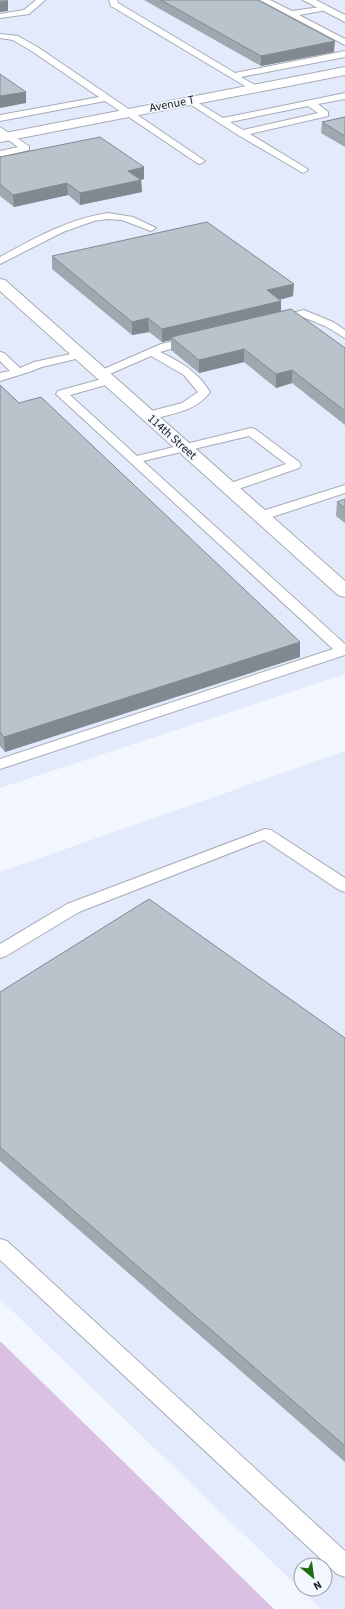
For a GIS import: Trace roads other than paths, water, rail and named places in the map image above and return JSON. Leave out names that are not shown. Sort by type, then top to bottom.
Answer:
[{"type":"street","points":[[308,0],[345,19]]},
{"type":"street","name":"Avenue T","points":[[3,134],[128,113],[345,71]]},
{"type":"street","name":"114th Street","points":[[0,283],[345,591]]},
{"type":"lane","points":[[0,16],[26,12],[41,0]]},
{"type":"lane","points":[[113,0],[114,4],[255,89]]},
{"type":"lane","points":[[264,0],[345,42]]},
{"type":"lane","points":[[291,14],[324,8]]},
{"type":"lane","points":[[0,36],[15,38],[36,50],[200,161]]},
{"type":"lane","points":[[234,76],[345,54]]},
{"type":"lane","points":[[222,121],[345,96]]},
{"type":"lane","points":[[0,118],[105,98]]},
{"type":"lane","points":[[332,99],[345,106]]},
{"type":"lane","points":[[189,101],[303,170]]},
{"type":"lane","points":[[241,133],[325,114],[310,103]]},
{"type":"lane","points":[[0,154],[26,148],[3,134]]},
{"type":"lane","points":[[0,260],[64,227],[97,218],[122,217],[151,228]]},
{"type":"lane","points":[[265,322],[304,313],[329,324],[345,335]]},
{"type":"lane","points":[[329,324],[345,320]]},
{"type":"lane","points":[[0,764],[344,650],[62,394],[105,377],[165,346],[203,337]]},
{"type":"lane","points":[[148,416],[188,405],[199,399],[204,392],[200,383],[189,374],[151,352]]},
{"type":"lane","points":[[0,355],[18,372]]},
{"type":"lane","points":[[0,376],[18,372],[38,364],[80,355]]},
{"type":"lane","points":[[134,460],[251,432],[295,465],[230,488]]},
{"type":"lane","points":[[261,516],[345,488]]},
{"type":"lane","points":[[0,952],[73,908],[264,834],[345,886]]},
{"type":"lane","points":[[0,1247],[345,1566]]}]
